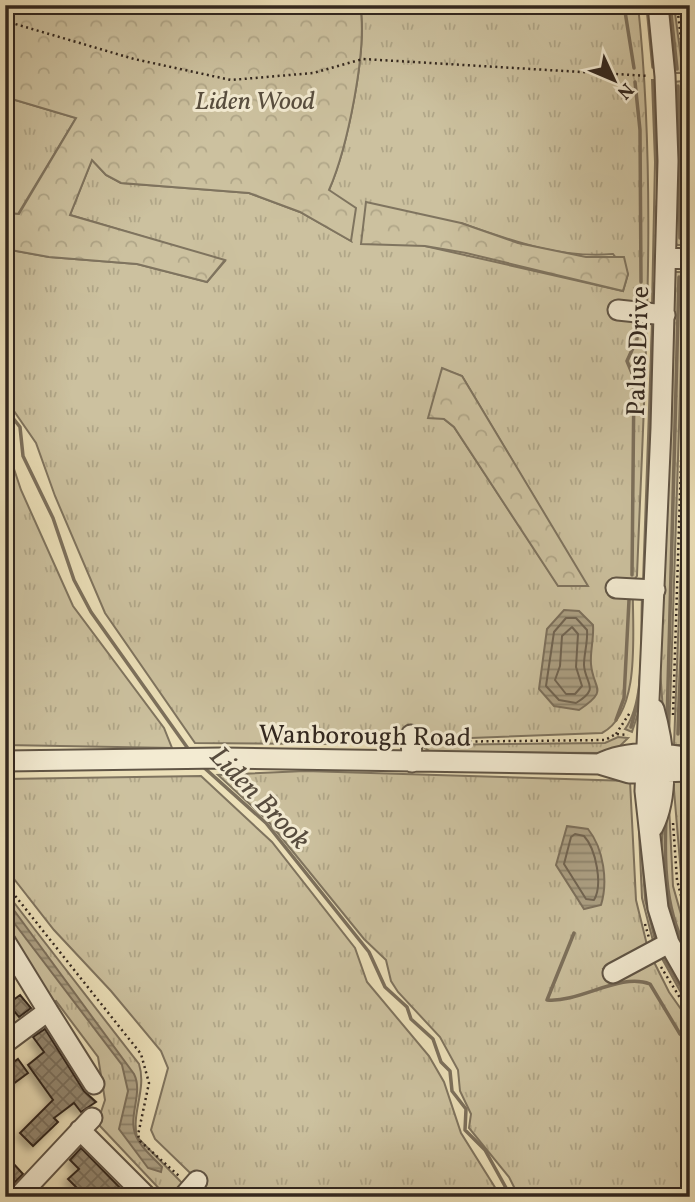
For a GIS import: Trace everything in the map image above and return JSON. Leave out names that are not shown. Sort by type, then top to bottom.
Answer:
[{"type":"street","name":"Palus Drive","points":[[658,5],[655,80],[666,257],[665,315],[654,590],[642,702],[654,764],[658,812],[651,831],[658,908],[669,943],[690,980]]},
{"type":"street","points":[[666,257],[689,259]]},
{"type":"street","points":[[618,310],[665,315]]},
{"type":"street","points":[[616,588],[654,590]]},
{"type":"street","name":"Wanborough Road","points":[[5,761],[179,760],[412,747],[599,764],[620,756],[690,771]]},
{"type":"street","name":"Wanborough Road","points":[[654,764],[690,758]]},
{"type":"street","points":[[5,941],[94,1084]]},
{"type":"street","points":[[613,973],[669,943]]},
{"type":"street","points":[[5,1043],[48,1011]]},
{"type":"street","points":[[18,1197],[86,1124],[99,1147],[147,1197]]},
{"type":"path","points":[[673,718],[689,259],[688,78],[677,5]]},
{"type":"path","points":[[5,21],[134,59],[231,80],[313,74],[363,59],[655,80],[688,78]]},
{"type":"path","points":[[412,747],[605,740],[616,734],[642,702]]},
{"type":"path","points":[[616,734],[628,735]]},
{"type":"path","points":[[673,822],[677,880],[690,931]]},
{"type":"path","points":[[5,883],[141,1054],[149,1083],[138,1135],[140,1141],[190,1188]]},
{"type":"green space","name":"Liden Wood","points":[[5,5],[360,5],[361,47],[354,99],[343,150],[329,190],[356,208],[351,241],[300,212],[249,193],[121,183],[106,175],[92,160],[70,215],[225,260],[207,282],[137,264],[49,257],[5,249],[5,213],[19,214],[76,118],[5,97]]},
{"type":"green space","points":[[360,5],[638,5],[647,147],[648,290],[637,576],[633,581],[630,686],[624,706],[615,722],[602,733],[419,740],[419,733],[372,735],[364,742],[336,744],[195,743],[105,613],[55,496],[36,443],[5,398],[5,249],[49,257],[137,264],[207,282],[225,261],[70,215],[92,160],[106,175],[121,183],[249,193],[300,212],[351,241],[329,190],[349,125],[358,72],[362,24]],"holes":[[[461,223],[517,242],[555,251],[613,254],[628,274],[623,291],[425,246]],[[442,369],[462,376],[587,586],[558,585],[454,427],[444,419]]]},
{"type":"green space","points":[[665,5],[674,5],[683,73],[672,73]]},
{"type":"green space","points":[[652,80],[657,80],[659,135],[656,307],[652,307],[655,162]]},
{"type":"green space","points":[[683,81],[686,178],[684,245],[677,245],[673,82]]},
{"type":"green space","points":[[5,97],[76,118],[18,214],[5,213]]},
{"type":"green space","points":[[366,202],[461,223],[518,243],[586,257],[624,257],[628,274],[623,291],[466,253],[425,246],[361,244]]},
{"type":"green space","points":[[675,272],[684,272],[669,738],[665,738],[658,642]]},
{"type":"green space","points":[[652,323],[655,323],[647,582],[643,582]]},
{"type":"green space","points":[[690,324],[690,745],[674,745]]},
{"type":"green space","points":[[442,368],[462,376],[588,586],[558,586],[454,427],[444,419],[428,418]]},
{"type":"green space","points":[[5,442],[21,490],[73,606],[164,728],[172,748],[5,745]]},
{"type":"green space","points":[[642,598],[646,598],[639,710],[632,732],[625,729],[632,717],[639,684]]},
{"type":"green space","points":[[618,737],[628,738],[617,749],[605,753],[431,752],[420,745],[605,743]]},
{"type":"green space","points":[[305,771],[630,781],[636,900],[647,945],[603,969],[610,984],[653,960],[669,992],[690,1022],[690,1197],[519,1197],[509,1177],[469,1128],[471,1114],[460,1091],[458,1070],[440,1037],[398,992],[391,981],[386,960],[364,939],[268,821],[218,775]]},
{"type":"green space","points":[[201,776],[272,842],[355,948],[367,982],[429,1056],[444,1082],[461,1133],[501,1197],[215,1197],[155,1139],[151,1130],[168,1068],[161,1051],[111,991],[54,930],[14,879],[8,882],[5,879],[5,779]]},
{"type":"green space","points":[[673,778],[690,778],[690,913],[681,874]]},
{"type":"green space","points":[[668,786],[673,886],[690,946],[690,966],[670,923],[662,878],[662,833]]},
{"type":"green space","points":[[637,787],[659,939],[653,941],[642,898]]},
{"type":"green space","points":[[5,891],[139,1064],[141,1083],[136,1119],[137,1137],[186,1187],[176,1197],[167,1197],[100,1126],[99,1118],[105,1100],[98,1057],[56,1001],[53,1002],[5,925]]},
{"type":"green space","points":[[664,952],[690,996],[690,1009],[660,955]]},
{"type":"water","points":[[564,610],[579,611],[593,625],[591,664],[597,693],[579,710],[554,706],[539,689],[547,629]]},
{"type":"water","points":[[567,826],[588,829],[598,846],[604,876],[601,905],[584,909],[556,865]]},
{"type":"water","points":[[5,898],[134,1074],[137,1090],[134,1130],[142,1146],[162,1167],[161,1172],[148,1168],[119,1129],[128,1091],[122,1065],[5,911]]},
{"type":"building","points":[[20,995],[31,1008],[19,1017],[8,1004]]},
{"type":"building","points":[[45,1029],[84,1091],[96,1102],[81,1112],[74,1103],[54,1118],[58,1122],[33,1146],[20,1133],[53,1100],[28,1065],[44,1052],[33,1037]]},
{"type":"building","points":[[18,1059],[28,1073],[5,1090],[5,1068]]},
{"type":"building","points":[[81,1148],[129,1197],[107,1197],[101,1191],[95,1197],[86,1197],[68,1179],[79,1169],[70,1160]]},
{"type":"building","points":[[11,1161],[23,1174],[10,1187],[5,1182],[5,1167]]},
{"type":"waterway","points":[[624,5],[634,68]]},
{"type":"waterway","points":[[647,5],[653,67]]},
{"type":"waterway","points":[[670,5],[677,69]]},
{"type":"waterway","points":[[635,82],[640,130],[641,282]]},
{"type":"waterway","points":[[654,82],[658,178]]},
{"type":"waterway","points":[[678,86],[680,238]]},
{"type":"waterway","points":[[657,206],[657,223]]},
{"type":"waterway","points":[[667,723],[679,277]]},
{"type":"waterway","points":[[654,304],[655,283]]},
{"type":"waterway","points":[[632,575],[634,378],[627,361],[637,339],[638,323]]},
{"type":"waterway","points":[[649,483],[653,324]]},
{"type":"waterway","name":"Liden Brook","points":[[5,408],[20,427],[23,456],[53,518],[74,580],[91,612],[189,750]]},
{"type":"waterway","points":[[678,734],[690,517]]},
{"type":"waterway","points":[[616,720],[624,698],[629,600]]},
{"type":"waterway","points":[[631,727],[639,698],[641,669]]},
{"type":"waterway","name":"Liden Brook","points":[[200,764],[266,823],[369,952],[385,987],[407,1007],[411,1019],[433,1039],[441,1062],[450,1071],[452,1091],[466,1109],[465,1130],[485,1150],[511,1197]]},
{"type":"waterway","points":[[666,818],[665,854],[671,907],[690,956]]},
{"type":"waterway","points":[[643,859],[646,900],[655,937]]},
{"type":"waterway","points":[[574,933],[547,1000],[560,1000],[626,982],[650,984],[680,1034],[690,1043]]},
{"type":"waterway","points":[[663,956],[690,1003]]}]
